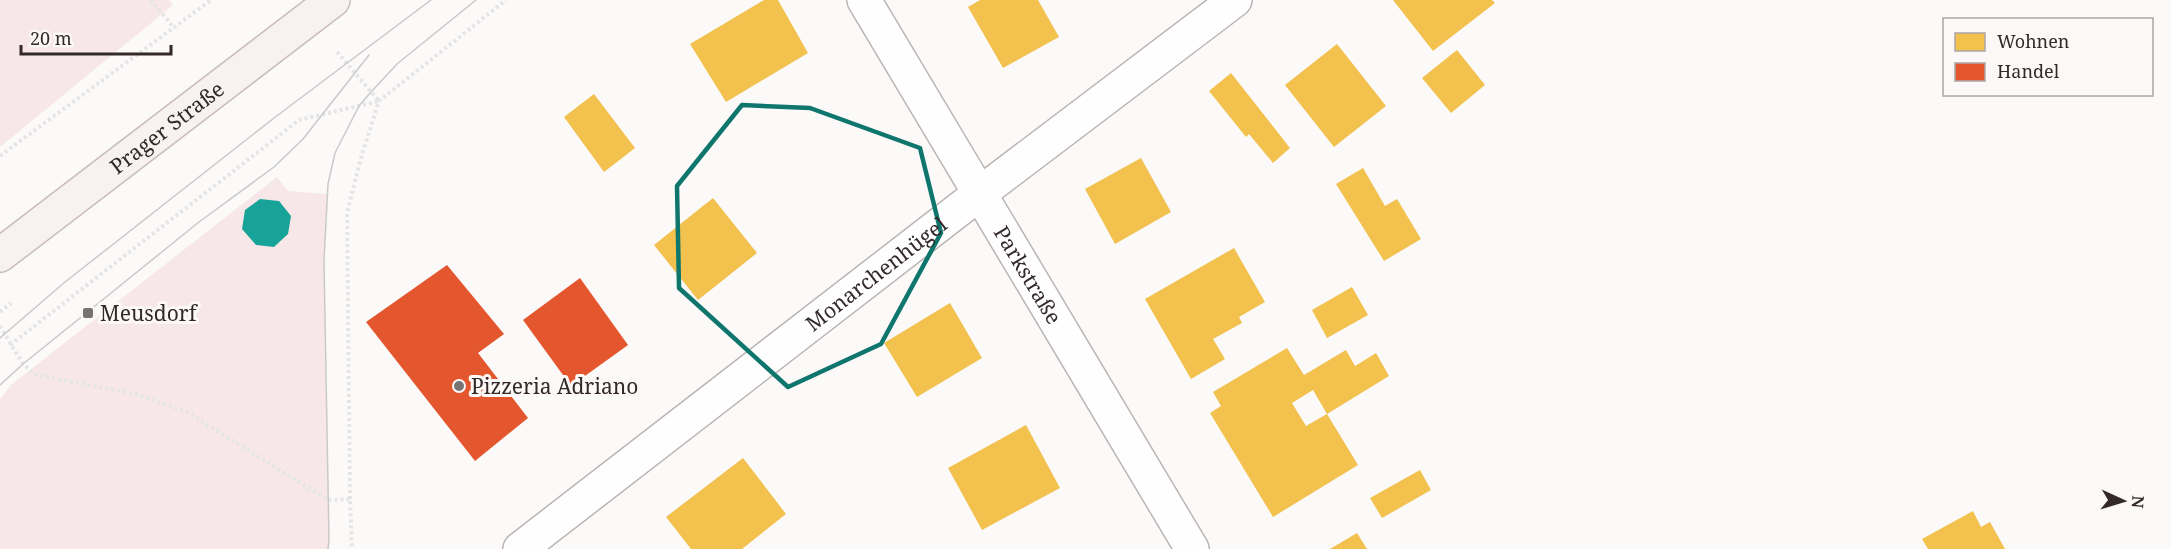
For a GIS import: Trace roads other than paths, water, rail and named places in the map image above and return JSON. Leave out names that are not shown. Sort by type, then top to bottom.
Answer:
[{"type":"main road","name":"Prager Straße","points":[[0,255],[321,10]]},
{"type":"street","name":"Parkstraße","points":[[864,0],[1192,549]]},
{"type":"street","name":"Monarchenhügel","points":[[520,549],[979,194],[1235,0]]},
{"type":"tram line","points":[[0,338],[65,282],[274,118],[431,0]]},
{"type":"tram line","points":[[328,549],[324,261],[328,184],[335,153],[359,106],[371,92],[397,64],[476,0]]},
{"type":"tram line","points":[[0,385],[199,222],[274,167],[303,139],[369,55]]},
{"type":"place","name":"Meusdorf","points":[[88,313]]},
{"type":"place","name":"Pizzeria Adriano","points":[[459,386]]}]
